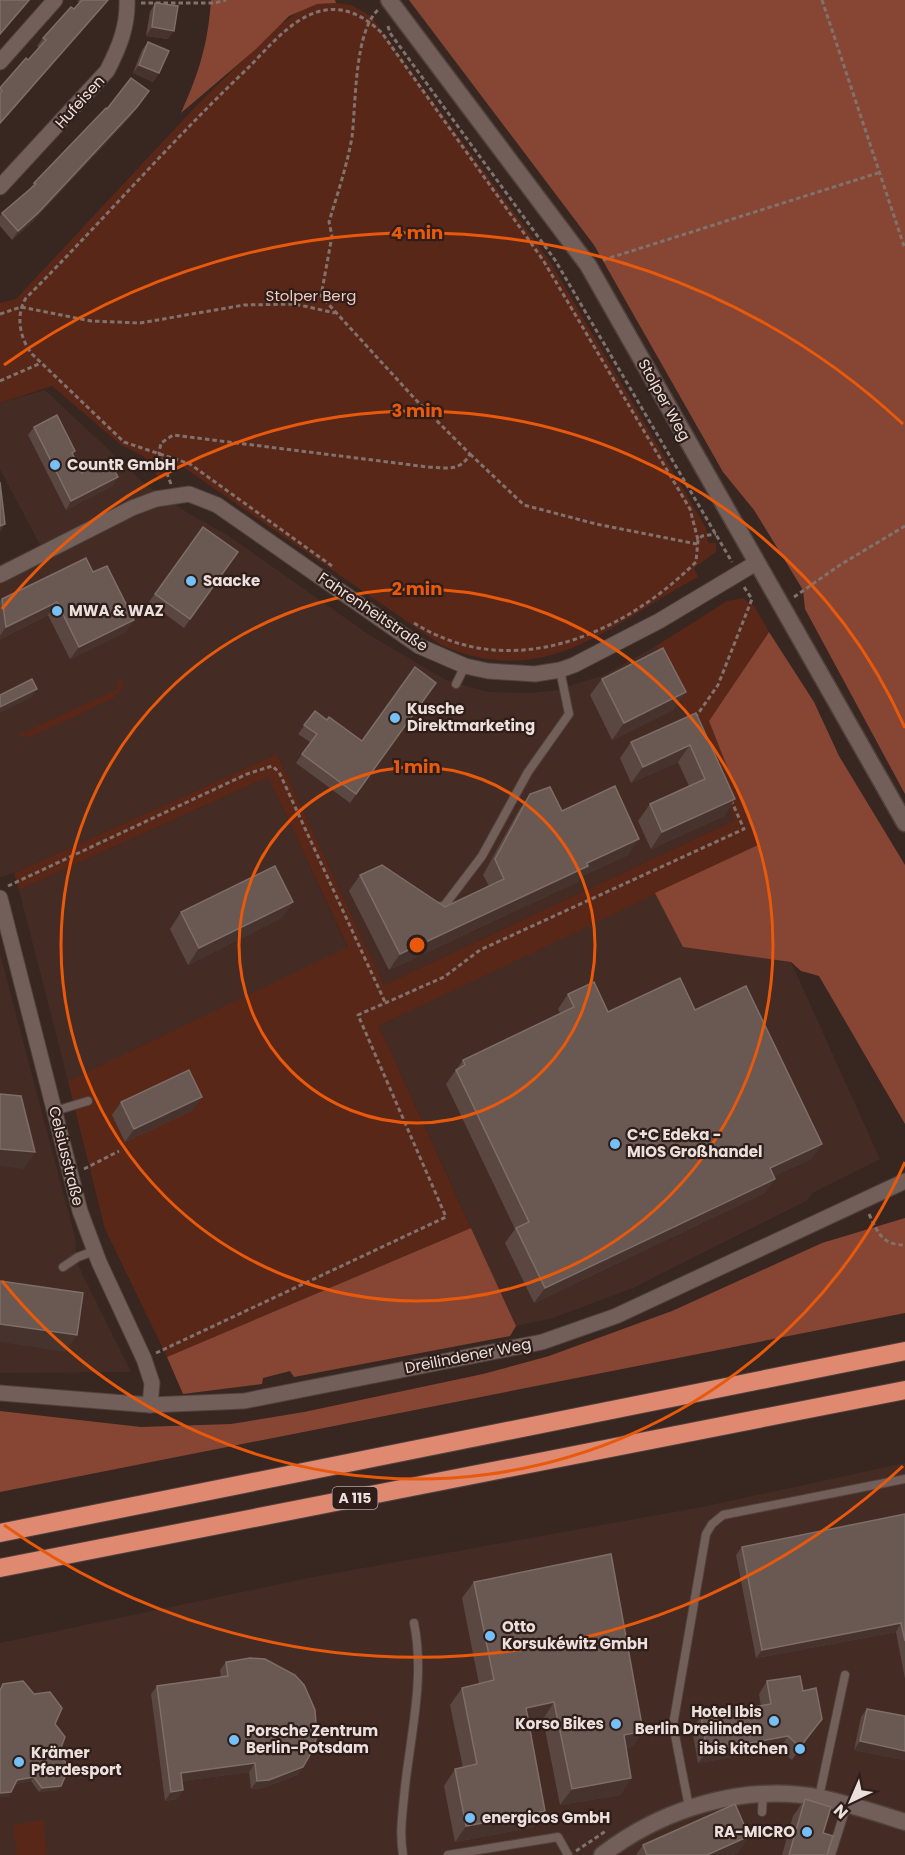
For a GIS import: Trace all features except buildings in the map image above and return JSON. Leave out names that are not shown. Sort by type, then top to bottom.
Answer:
[{"type":"highway","name":"A 115","points":[[0,1533],[905,1351]]},
{"type":"highway","name":"A 115","points":[[0,1568],[905,1390]]},
{"type":"street","points":[[0,62],[55,0]]},
{"type":"street","name":"Hufeisen","points":[[0,187],[107,71],[119,48],[125,26],[127,1]]},
{"type":"street","name":"Stolper Weg","points":[[385,3],[588,265],[905,823]]},
{"type":"street","name":"Fahrenheitstraße","points":[[0,575],[132,508],[156,499],[189,494],[216,505],[419,646],[465,666],[511,673],[560,670],[659,621],[756,563]]},
{"type":"street","name":"Celsiusstraße","points":[[0,898],[71,1174],[94,1251],[144,1359],[152,1383],[150,1405]]},
{"type":"street","name":"Dreilindener Weg","points":[[0,1393],[150,1405],[243,1401],[542,1342],[616,1316],[905,1181]]},
{"type":"street","points":[[602,1855],[653,1824],[688,1808],[720,1799],[763,1794],[819,1797],[905,1822]]},
{"type":"lane","points":[[456,684],[465,666]]},
{"type":"lane","points":[[424,902],[432,908],[444,906],[482,856],[528,772],[569,714],[560,670]]},
{"type":"lane","points":[[55,1112],[88,1101]]},
{"type":"lane","points":[[63,1268],[78,1257],[94,1251]]},
{"type":"lane","points":[[688,1808],[673,1725],[706,1534],[712,1524],[723,1515],[905,1479]]},
{"type":"lane","points":[[403,1855],[400,1807],[418,1670],[419,1646],[414,1623]]},
{"type":"lane","points":[[819,1797],[845,1675]]},
{"type":"lane","points":[[762,1812],[763,1794]]},
{"type":"lane","points":[[831,1855],[847,1804]]},
{"type":"lane","points":[[448,1855],[558,1837],[568,1855]]},
{"type":"path","points":[[127,1],[215,3],[226,0]]},
{"type":"path","points":[[822,0],[905,249]]},
{"type":"path","points":[[385,3],[369,20],[356,84],[351,138],[329,222],[332,236],[321,296],[470,454],[524,505],[596,524],[698,542]]},
{"type":"path","points":[[336,568],[190,464],[124,442],[41,363],[24,341],[21,307],[26,298],[191,124],[288,29],[310,15],[329,9],[345,10],[369,20],[394,50],[543,260],[690,509],[698,542],[696,562],[673,583],[607,627],[572,642],[529,651],[483,649],[460,644],[412,622]]},
{"type":"path","points":[[390,33],[555,260],[728,552],[737,574],[752,599],[718,685],[694,719]]},
{"type":"path","points":[[588,265],[878,173]]},
{"type":"path","points":[[0,314],[21,307],[91,321],[130,322],[244,305],[295,304],[337,314]]},
{"type":"path","points":[[0,381],[41,363]]},
{"type":"path","points":[[168,477],[159,453],[161,443],[173,435],[428,467],[457,468],[464,464],[470,454]]},
{"type":"path","points":[[782,609],[840,565],[905,526]]},
{"type":"path","points":[[698,542],[702,536],[716,534]]},
{"type":"path","points":[[0,888],[12,885],[247,774],[272,766],[279,772],[385,1002]]},
{"type":"path","points":[[144,1359],[446,1217],[358,1015],[444,977],[480,950],[744,829],[730,799]]},
{"type":"path","points":[[71,1174],[119,1151]]},
{"type":"path","points":[[864,1201],[881,1239],[887,1244],[905,1245]]},
{"type":"shaded area","points":[[211,0],[335,0],[336,3],[317,4],[289,16],[256,49],[181,113],[202,58]]},
{"type":"shaded area","points":[[409,0],[905,0],[905,794],[805,609],[803,590],[754,510],[723,472],[594,245]]},
{"type":"shaded area","points":[[45,390],[145,484],[186,512],[226,534],[368,634],[446,680],[488,692],[532,693],[557,690],[604,675],[656,646],[735,820],[384,985],[277,754],[14,873],[0,877],[0,564],[40,545],[0,469],[0,403]]},
{"type":"shaded area","points":[[769,632],[814,702],[839,756],[905,865],[905,1124],[819,976],[801,971],[791,962],[683,947],[655,893],[758,845],[709,721]]},
{"type":"shaded area","points":[[268,777],[348,948],[68,1081],[19,890]]},
{"type":"shaded area","points":[[655,893],[684,947],[791,962],[880,1159],[814,1192],[806,1201],[633,1288],[553,1318],[516,1326],[379,1026]]},
{"type":"shaded area","points":[[0,954],[76,1241],[75,1259],[131,1372],[0,1373]]},
{"type":"shaded area","points":[[905,1218],[905,1313],[0,1492],[0,1411],[141,1427],[231,1424],[304,1412],[483,1374],[549,1356],[672,1311],[822,1243]]},
{"type":"shaded area","points":[[471,1228],[516,1326],[510,1336],[294,1377],[290,1371],[263,1378],[262,1384],[183,1394],[167,1357]]},
{"type":"shaded area","points":[[905,1463],[905,1855],[0,1855],[0,1643],[308,1578],[702,1507]]},
{"type":"green space","name":"Stolper Berg","points":[[317,4],[351,5],[371,16],[551,263],[706,528],[708,543],[716,543],[716,552],[694,568],[698,577],[607,631],[577,646],[546,656],[514,661],[479,657],[441,645],[183,467],[160,480],[143,456],[121,445],[52,386],[0,403],[0,303],[16,299],[198,104],[276,28],[301,10]]},
{"type":"green space","points":[[743,598],[755,607],[769,632],[709,721],[758,845],[379,1026],[471,1228],[167,1357],[105,1229],[68,1081],[348,947],[268,777],[19,890],[14,873],[277,754],[384,985],[735,820],[656,646],[727,601]]},
{"type":"green space","points":[[123,680],[123,687],[114,698],[30,737],[18,735],[118,689],[116,683]]},
{"type":"green space","points":[[43,1820],[47,1855],[17,1855],[13,1825]]},
{"type":"place","name":"CountR GmbH","points":[[55,465]]},
{"type":"place","name":"Saacke","points":[[191,581]]},
{"type":"place","name":"MWA & WAZ","points":[[57,611]]},
{"type":"place","name":"Kusche Direktmarketing","points":[[395,718]]},
{"type":"place","name":"C+C Edeka - MIOS Großhandel","points":[[615,1144]]},
{"type":"place","name":"Otto Korsukéwitz GmbH","points":[[490,1636]]},
{"type":"place","name":"Hotel Ibis Berlin Dreilinden","points":[[774,1721]]},
{"type":"place","name":"Korso Bikes","points":[[616,1724]]},
{"type":"place","name":"Porsche Zentrum Berlin-Potsdam","points":[[234,1740]]},
{"type":"place","name":"ibis kitchen","points":[[800,1749]]},
{"type":"place","name":"Krämer Pferdesport","points":[[19,1762]]},
{"type":"place","name":"energicos GmbH","points":[[470,1818]]},
{"type":"place","name":"RA-MICRO","points":[[807,1832]]}]
